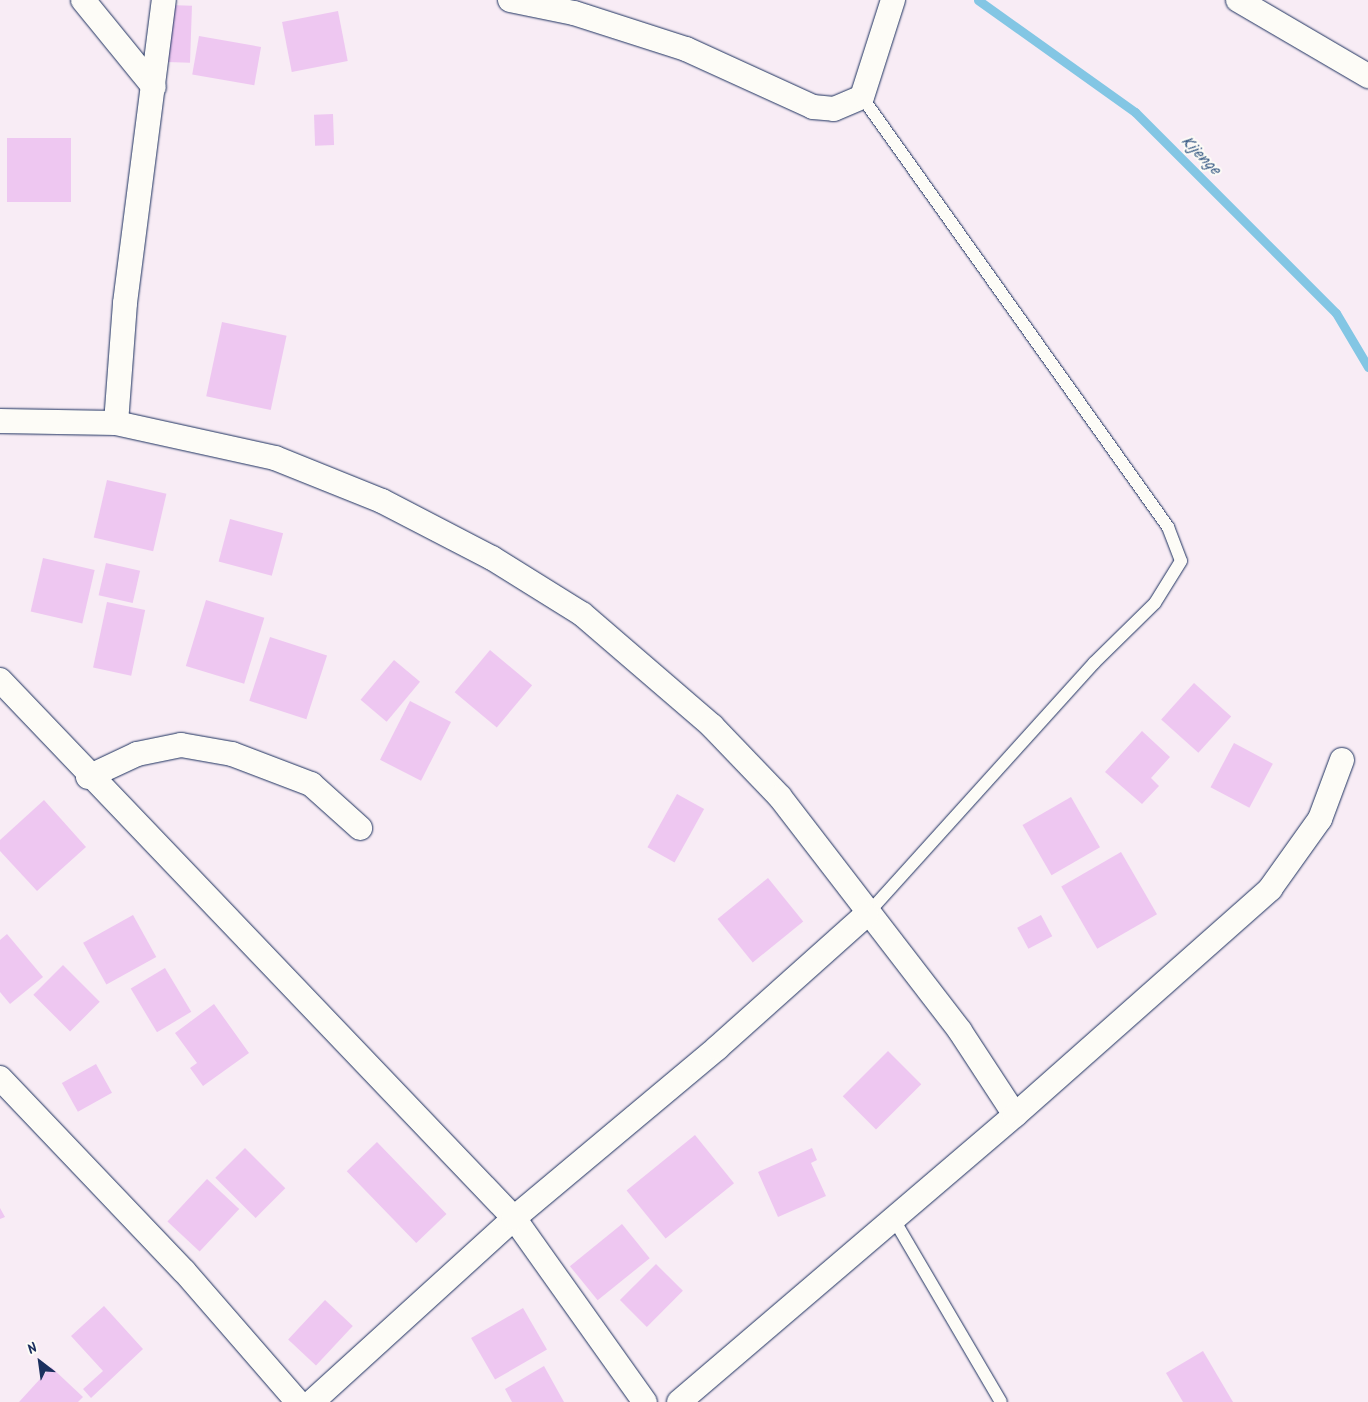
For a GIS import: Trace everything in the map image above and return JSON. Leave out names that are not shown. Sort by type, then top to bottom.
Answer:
[{"type":"street","points":[[84,0],[154,87]]},
{"type":"street","points":[[116,423],[125,303],[164,0]]},
{"type":"street","points":[[510,0],[574,14],[686,49],[813,107],[845,107],[862,97],[893,0]]},
{"type":"street","points":[[1238,0],[1368,76]]},
{"type":"street","points":[[0,421],[116,423],[275,458],[382,501],[492,558],[582,614],[712,726],[780,797],[866,914],[960,1031],[1015,1115]]},
{"type":"street","points":[[0,680],[88,777],[514,1218],[645,1402]]},
{"type":"street","points":[[88,777],[136,754],[180,745],[232,754],[311,784],[360,828]]},
{"type":"street","points":[[679,1402],[1015,1115],[1270,889],[1320,819],[1342,760]]},
{"type":"street","points":[[312,1402],[514,1218],[717,1048],[866,914]]},
{"type":"street","points":[[0,1078],[184,1271],[298,1402]]},
{"type":"lane","points":[[862,97],[1168,527],[1181,561],[1156,603],[1094,663],[866,914]]},
{"type":"lane","points":[[893,1218],[1001,1402]]},
{"type":"building","points":[[169,5],[192,6],[190,63],[167,62]]},
{"type":"building","points":[[338,11],[348,61],[292,72],[282,22]]},
{"type":"building","points":[[199,36],[261,47],[254,85],[192,74]]},
{"type":"building","points":[[333,114],[334,145],[315,146],[314,115]]},
{"type":"building","points":[[7,138],[71,138],[71,202],[7,202]]},
{"type":"building","points":[[222,322],[287,336],[271,410],[206,396]]},
{"type":"building","points":[[107,480],[166,494],[153,551],[94,537]]},
{"type":"building","points":[[230,519],[283,533],[272,576],[219,562]]},
{"type":"building","points":[[43,558],[95,570],[82,624],[31,612]]},
{"type":"building","points":[[106,563],[140,571],[133,603],[99,595]]},
{"type":"building","points":[[206,600],[264,618],[244,684],[186,666]]},
{"type":"building","points":[[107,602],[145,610],[131,676],[93,668]]},
{"type":"building","points":[[270,637],[327,656],[306,719],[249,701]]},
{"type":"building","points":[[490,650],[532,685],[497,727],[455,692]]},
{"type":"building","points":[[394,660],[420,682],[387,722],[361,700]]},
{"type":"building","points":[[1194,683],[1231,716],[1198,753],[1161,719]]},
{"type":"building","points":[[410,701],[451,722],[421,781],[380,760]]},
{"type":"building","points":[[1142,731],[1170,757],[1151,778],[1159,786],[1142,804],[1105,772]]},
{"type":"building","points":[[1234,743],[1273,764],[1249,808],[1211,787]]},
{"type":"building","points":[[677,794],[704,809],[675,862],[647,847]]},
{"type":"building","points":[[1071,797],[1100,847],[1052,875],[1023,825]]},
{"type":"building","points":[[44,800],[86,847],[37,891],[0,851],[0,840]]},
{"type":"building","points":[[1121,852],[1157,914],[1097,949],[1061,886]]},
{"type":"building","points":[[768,878],[803,922],[753,962],[717,919]]},
{"type":"building","points":[[133,915],[156,957],[106,985],[83,943]]},
{"type":"building","points":[[1041,915],[1052,936],[1028,949],[1017,928]]},
{"type":"building","points":[[7,934],[43,977],[10,1004],[0,992],[0,940]]},
{"type":"building","points":[[63,965],[100,1002],[70,1031],[33,995]]},
{"type":"building","points":[[165,968],[191,1012],[157,1032],[131,989]]},
{"type":"building","points":[[214,1004],[249,1053],[203,1086],[190,1068],[197,1063],[175,1033]]},
{"type":"building","points":[[888,1051],[921,1084],[876,1129],[843,1096]]},
{"type":"building","points":[[96,1064],[112,1093],[78,1112],[62,1083]]},
{"type":"building","points":[[695,1135],[734,1183],[666,1239],[627,1190]]},
{"type":"building","points":[[377,1142],[446,1214],[416,1243],[347,1171]]},
{"type":"building","points":[[245,1148],[285,1188],[256,1218],[215,1178]]},
{"type":"building","points":[[812,1148],[817,1160],[811,1163],[826,1196],[778,1217],[758,1172]]},
{"type":"building","points":[[207,1179],[239,1209],[200,1251],[167,1221]]},
{"type":"building","points":[[0,1208],[5,1217],[0,1219]]},
{"type":"building","points":[[622,1224],[650,1258],[598,1300],[570,1266]]},
{"type":"building","points":[[656,1264],[683,1291],[647,1327],[620,1300]]},
{"type":"building","points":[[325,1300],[353,1326],[316,1365],[288,1339]]},
{"type":"building","points":[[104,1306],[143,1349],[91,1398],[83,1389],[103,1371],[71,1336]]},
{"type":"building","points":[[523,1308],[547,1350],[495,1380],[471,1338]]},
{"type":"building","points":[[1203,1351],[1233,1402],[1183,1402],[1166,1373]]},
{"type":"building","points":[[544,1366],[564,1402],[512,1402],[505,1389]]},
{"type":"building","points":[[51,1367],[83,1397],[78,1402],[19,1402]]},
{"type":"waterway","name":"Kijenge","points":[[978,0],[1135,112],[1336,313],[1368,367]]}]
